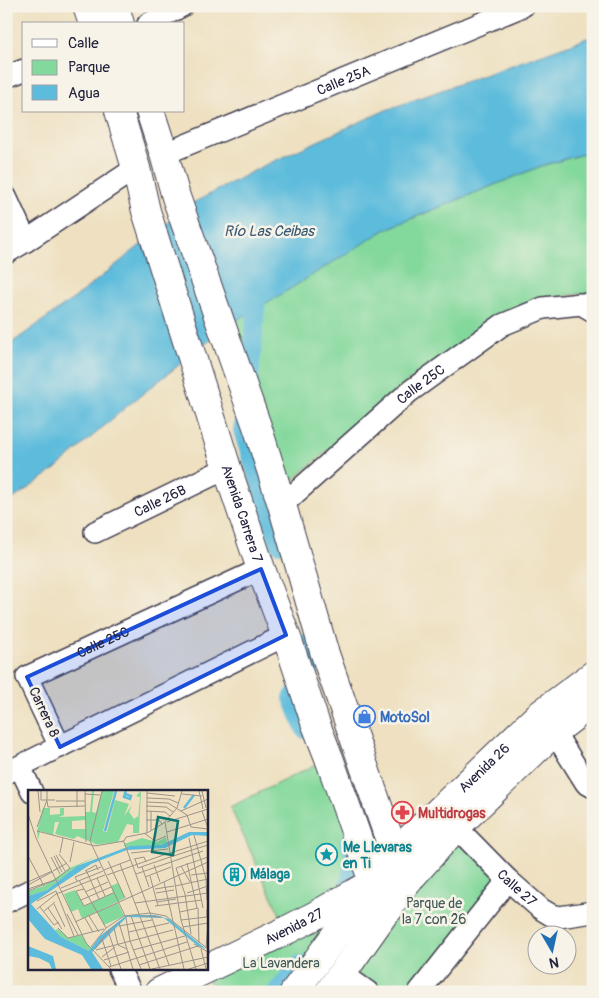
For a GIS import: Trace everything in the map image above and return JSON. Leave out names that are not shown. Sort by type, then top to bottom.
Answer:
[{"type":"main road","points":[[87,6],[92,22]]},
{"type":"main road","points":[[115,6],[119,22]]},
{"type":"main road","name":"Avenida Carrera 7","points":[[119,112],[136,168],[146,211],[226,468],[373,882],[388,909]]},
{"type":"main road","points":[[150,112],[176,197],[258,428],[324,651],[406,884]]},
{"type":"main road","name":"Avenida 26","points":[[294,992],[394,853],[538,716],[593,675]]},
{"type":"main road","name":"Avenida 26","points":[[335,982],[406,884],[456,828],[554,732],[593,702]]},
{"type":"main road","name":"Avenida 27","points":[[208,968],[294,926],[373,882]]},
{"type":"main road","name":"Avenida 27","points":[[159,992],[204,970]]},
{"type":"street","points":[[152,22],[182,6]]},
{"type":"street","name":"Calle 25A","points":[[164,154],[523,6]]},
{"type":"street","points":[[6,77],[22,71]]},
{"type":"street","points":[[6,253],[136,168]]},
{"type":"street","points":[[6,197],[26,241]]},
{"type":"street","name":"Calle 25C","points":[[282,505],[409,392],[502,325],[543,308],[587,308]]},
{"type":"street","name":"Calle 26B","points":[[95,532],[226,468]]},
{"type":"street","name":"Calle 25C","points":[[27,677],[261,569]]},
{"type":"street","points":[[30,790],[13,770],[286,635]]},
{"type":"street","name":"Carrera 8","points":[[27,677],[60,747]]},
{"type":"street","points":[[554,732],[586,783],[593,787]]},
{"type":"street","name":"Calle 27","points":[[456,828],[508,880],[541,909],[559,917],[593,912]]},
{"type":"street","points":[[418,992],[508,880]]},
{"type":"street","points":[[6,902],[28,891]]},
{"type":"street","points":[[120,970],[131,992]]},
{"type":"street","points":[[335,982],[368,992]]},
{"type":"highlighted area","points":[[261,569],[286,635],[60,747],[27,677]]},
{"type":"green space","points":[[593,151],[593,293],[568,295],[407,382],[290,483],[271,435],[232,323],[386,229],[541,166]]},
{"type":"green space","name":"La Lavandera","points":[[329,758],[373,882],[294,992],[229,992],[220,990],[198,973],[208,970],[208,968],[287,930],[230,807]]},
{"type":"green space","name":"Parque de la 7 con 26","points":[[456,827],[508,880],[419,992],[368,992],[341,973]]},
{"type":"water","name":"Río Las Ceibas","points":[[593,36],[593,151],[541,166],[386,229],[232,323],[126,407],[54,470],[6,504],[6,347],[76,297],[193,203],[261,167],[386,110]]},
{"type":"waterway","points":[[258,285],[248,401],[242,431],[279,544]]},
{"type":"waterway","points":[[305,730],[292,698],[315,661],[309,641]]},
{"type":"waterway","points":[[344,902],[347,897],[354,855],[349,843]]},
{"type":"waterway","points":[[276,992],[300,964]]},
{"type":"place","name":"MotoSol","points":[[364,717]]},
{"type":"place","name":"Multidrogas","points":[[402,813]]},
{"type":"place","name":"Me Llevaras en Ti","points":[[327,855]]},
{"type":"place","name":"Málaga","points":[[234,874]]}]
